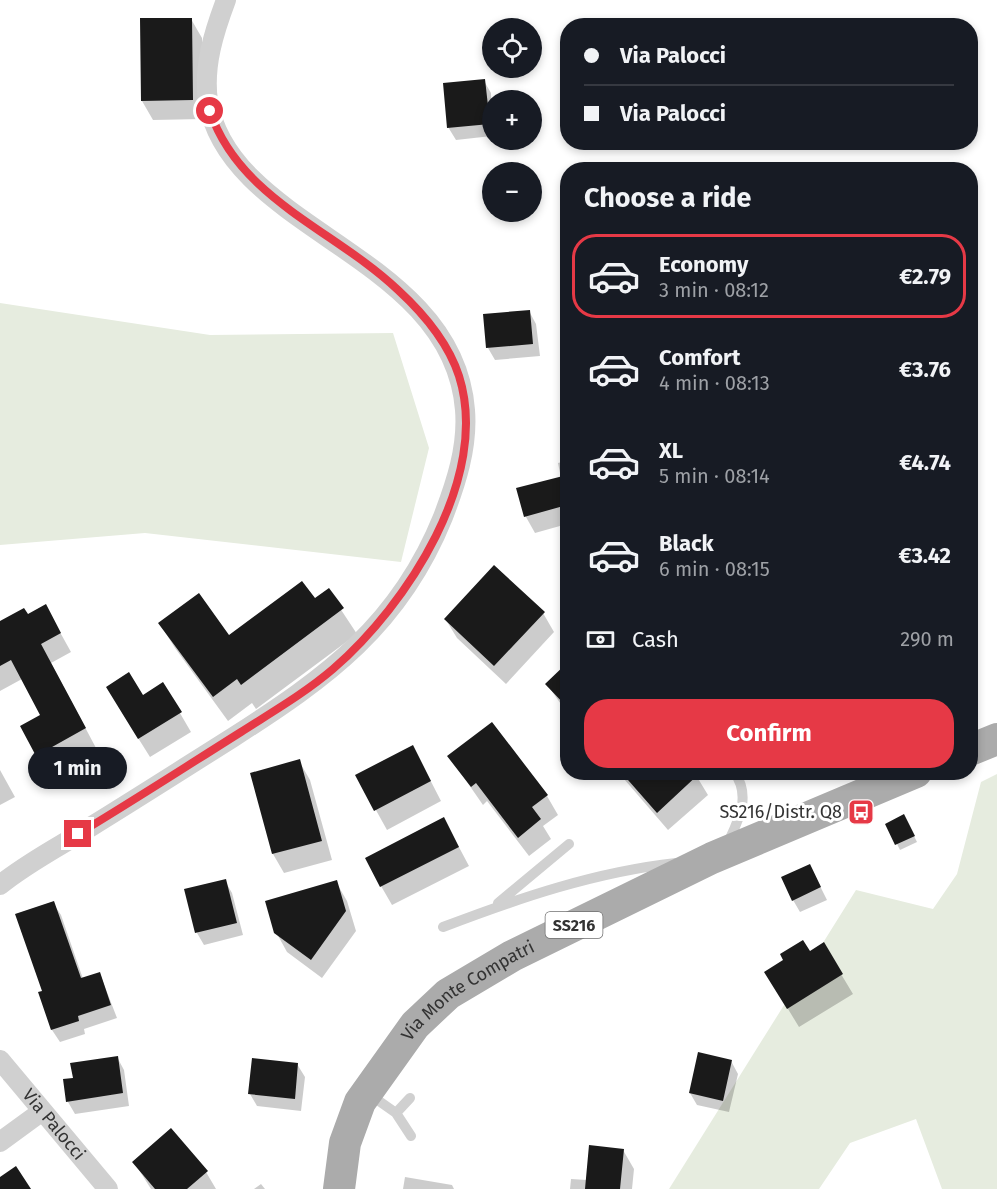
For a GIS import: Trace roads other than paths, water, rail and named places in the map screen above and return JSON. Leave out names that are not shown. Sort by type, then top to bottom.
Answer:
[{"type":"main road","points":[[978,747],[997,739]]},
{"type":"main road","name":"Via Monte Compatri","points":[[339,1189],[345,1143],[366,1092],[415,1024],[453,990],[505,960],[716,857],[897,780]]},
{"type":"street","points":[[0,885],[295,697],[342,661],[384,617],[416,571],[437,531],[460,464],[465,429],[462,387],[450,356],[433,328],[384,277],[268,194],[238,162],[218,132],[208,101],[207,72],[212,44],[226,0]]},
{"type":"street","name":"Via Palocci","points":[[0,1060],[41,1112],[108,1189]]},
{"type":"street","points":[[0,1142],[41,1112]]},
{"type":"lane","points":[[443,927],[491,909],[602,875],[716,857],[743,804],[738,780]]},
{"type":"lane","points":[[491,909],[569,844]]},
{"type":"lane","points":[[366,1092],[396,1113],[411,1136]]},
{"type":"lane","points":[[396,1113],[410,1098]]},
{"type":"place","name":"SS216/Distr. Q8","points":[[861,812]]}]
